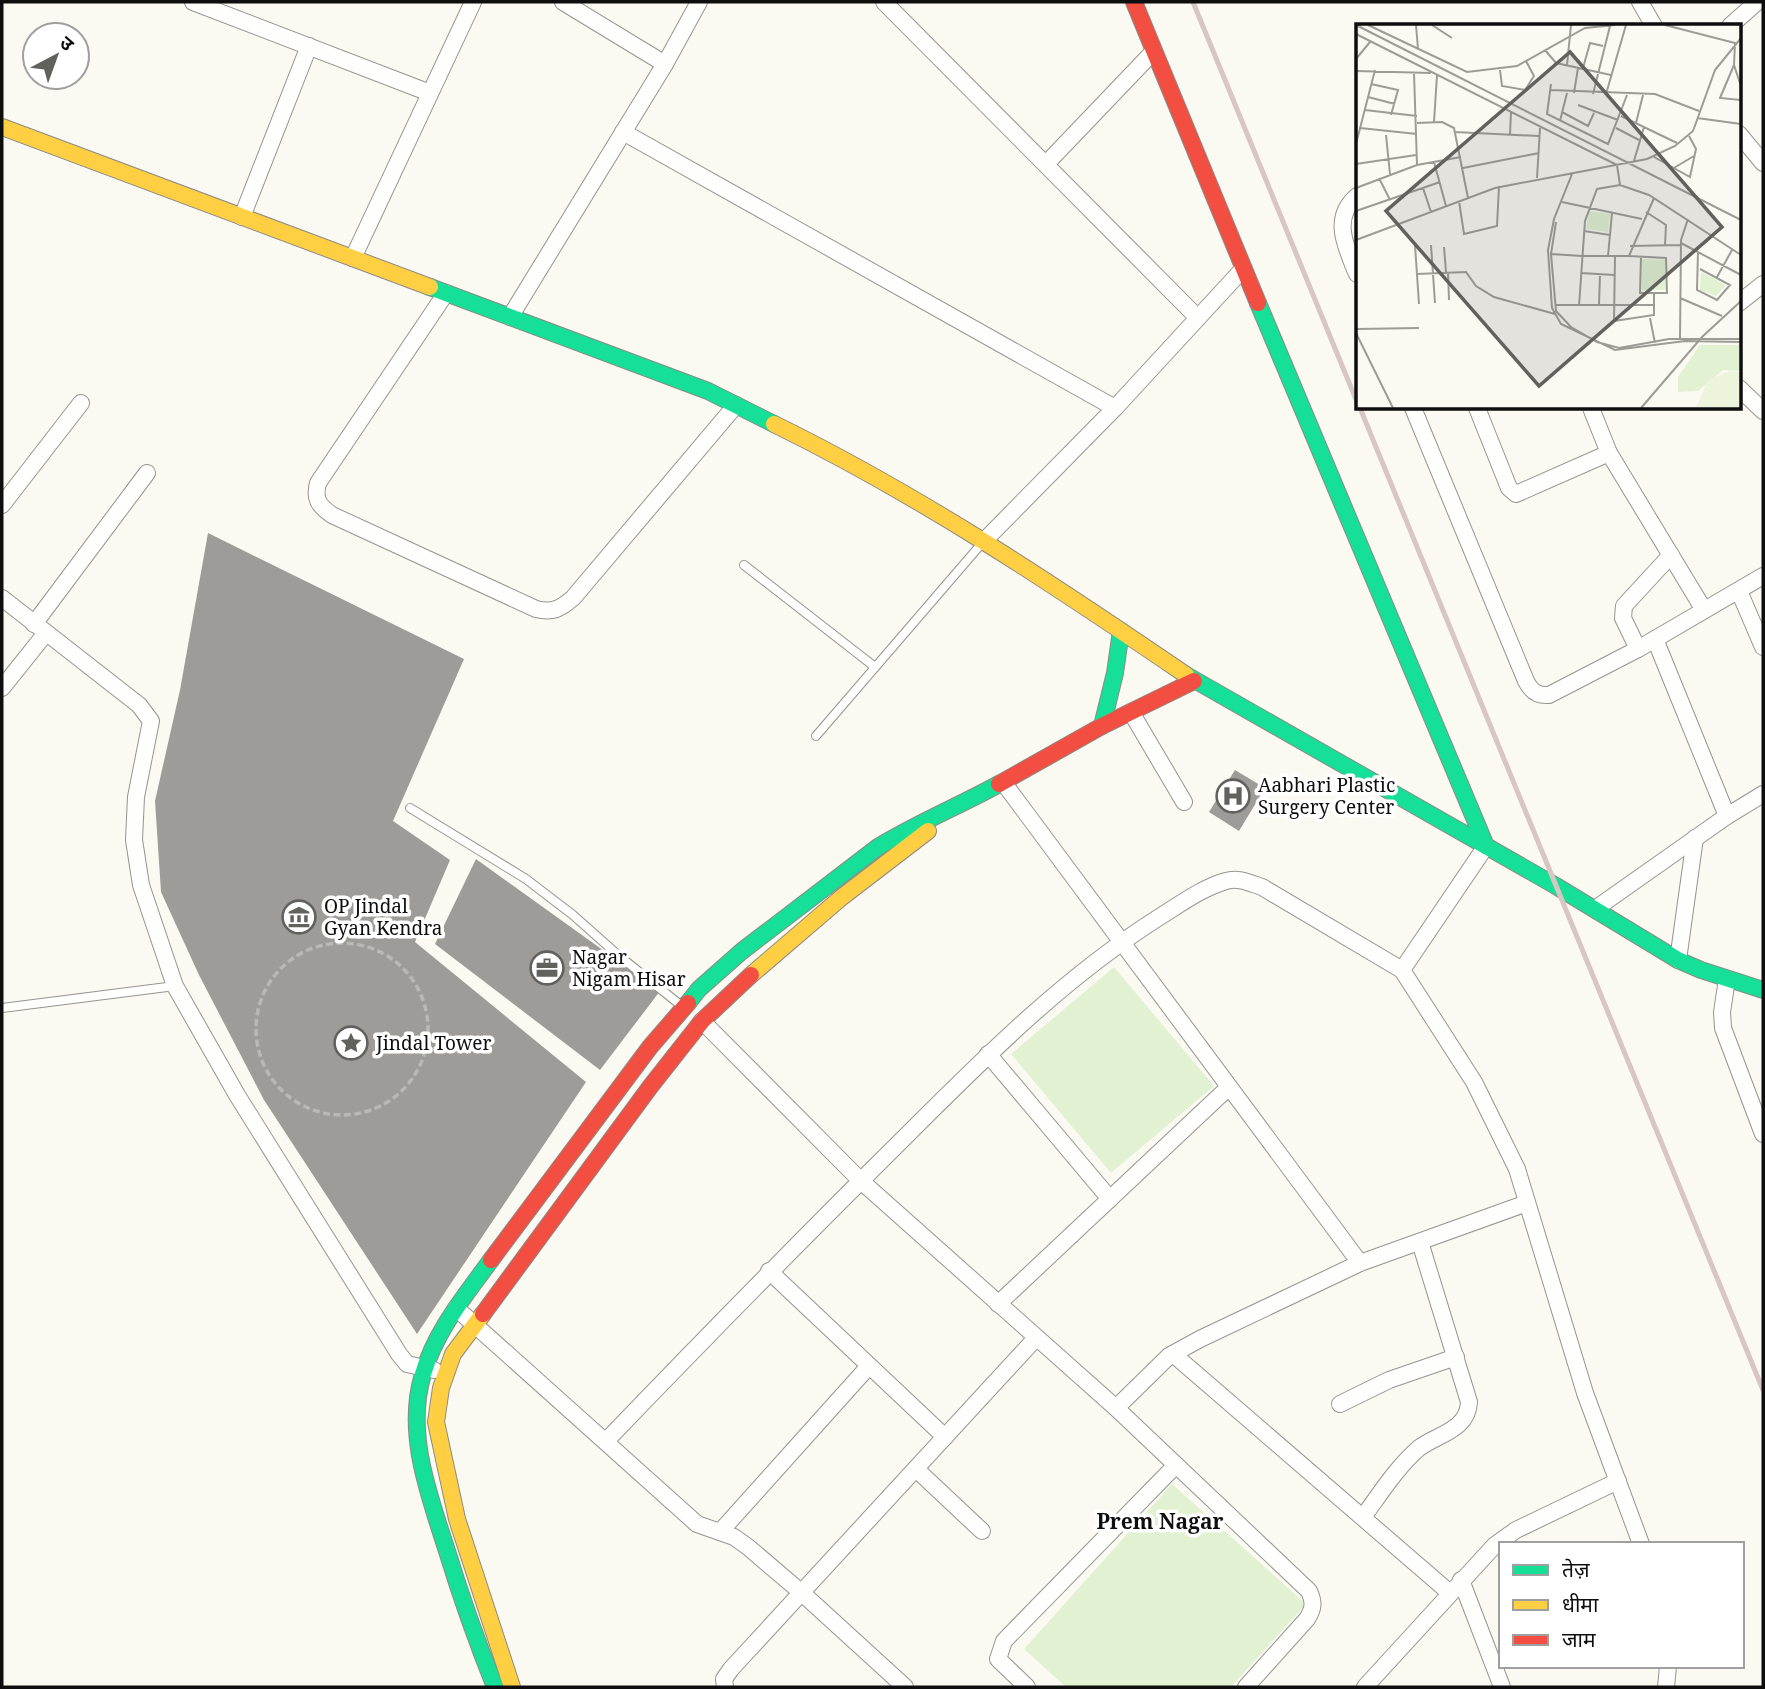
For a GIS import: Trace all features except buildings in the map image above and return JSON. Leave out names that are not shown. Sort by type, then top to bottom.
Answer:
[{"type":"street","points":[[192,2],[430,93]]},
{"type":"street","points":[[353,258],[473,2]]},
{"type":"street","points":[[563,2],[666,64]]},
{"type":"street","points":[[510,317],[666,64],[699,2]]},
{"type":"street","points":[[884,2],[1198,318]]},
{"type":"street","points":[[1134,2],[1243,269],[1486,846]]},
{"type":"street","points":[[1640,2],[1653,24]]},
{"type":"street","points":[[1732,24],[1757,2]]},
{"type":"street","points":[[242,217],[309,46]]},
{"type":"street","points":[[1046,164],[1154,51]]},
{"type":"street","points":[[2,127],[708,391],[836,454],[984,541],[1194,681],[1486,846],[1678,960],[1763,990]]},
{"type":"street","points":[[623,132],[1115,408]]},
{"type":"street","points":[[1740,135],[1762,158]]},
{"type":"street","points":[[1356,197],[1346,207],[1342,230],[1356,272]]},
{"type":"street","points":[[984,541],[1115,408],[1243,269]]},
{"type":"street","points":[[1740,302],[1763,284]]},
{"type":"street","points":[[446,293],[318,483],[315,496],[320,507],[331,514],[536,609],[550,612],[562,608],[573,598],[736,405]]},
{"type":"street","points":[[1740,389],[1763,410]]},
{"type":"street","points":[[2,505],[81,402]]},
{"type":"street","points":[[1414,410],[1531,690],[1541,696],[1549,695],[1638,649],[1763,576]]},
{"type":"street","points":[[1478,410],[1511,493],[1516,494],[1609,453]]},
{"type":"street","points":[[1592,410],[1609,453],[1704,610]]},
{"type":"street","points":[[2,688],[147,473]]},
{"type":"street","points":[[1638,649],[1623,618],[1624,606],[1671,555]]},
{"type":"street","points":[[1739,591],[1763,647]]},
{"type":"street","points":[[2,598],[139,705],[151,721],[136,797],[134,840],[141,885],[175,985],[237,1095],[399,1354],[407,1364],[447,1371]]},
{"type":"street","points":[[1102,726],[1115,673],[1121,631]]},
{"type":"street","points":[[1655,639],[1727,816]]},
{"type":"street","points":[[495,1687],[467,1617],[429,1497],[418,1450],[416,1403],[429,1354],[456,1308],[650,1047],[699,989],[742,951],[878,847],[899,834],[960,806],[1102,726],[1194,681]]},
{"type":"street","points":[[1131,712],[1184,802]]},
{"type":"street","points":[[1003,782],[1360,1263]]},
{"type":"street","points":[[1595,909],[1727,816],[1763,794]]},
{"type":"street","points":[[512,1687],[457,1519],[443,1462],[436,1422],[441,1388],[453,1354],[650,1087],[702,1021],[842,897],[960,806]]},
{"type":"street","points":[[1678,960],[1695,838]]},
{"type":"street","points":[[1402,970],[1486,846]]},
{"type":"street","points":[[606,1441],[769,1271],[1040,1006],[1121,941],[1206,888],[1229,880],[1245,881],[1262,887],[1402,970],[1474,1082],[1517,1169],[1586,1393],[1640,1542]]},
{"type":"street","points":[[1727,979],[1722,1012],[1723,1028],[1763,1134]]},
{"type":"street","points":[[702,1021],[861,1181],[1116,1408],[1309,1591],[1314,1600],[1307,1619],[1246,1687]]},
{"type":"street","points":[[988,1054],[1110,1199]]},
{"type":"street","points":[[998,1304],[1229,1087]]},
{"type":"street","points":[[1116,1408],[1145,1377],[1173,1354],[1360,1263],[1527,1203]]},
{"type":"street","points":[[1363,1517],[1404,1462],[1421,1447],[1460,1424],[1468,1412],[1469,1402],[1420,1242]]},
{"type":"street","points":[[769,1271],[945,1437]]},
{"type":"street","points":[[456,1308],[697,1524],[734,1537],[748,1547],[802,1592],[905,1687]]},
{"type":"street","points":[[725,1687],[724,1679],[730,1668],[1036,1338]]},
{"type":"street","points":[[1173,1354],[1363,1517],[1455,1587],[1502,1687]]},
{"type":"street","points":[[1340,1404],[1389,1380],[1456,1357]]},
{"type":"street","points":[[720,1532],[870,1366]]},
{"type":"street","points":[[1027,1687],[998,1659],[1004,1642],[1176,1465]]},
{"type":"street","points":[[916,1469],[982,1531]]},
{"type":"street","points":[[1499,1542],[1516,1530],[1618,1481]]},
{"type":"street","points":[[1365,1687],[1499,1542]]},
{"type":"street","points":[[1666,1687],[1668,1668]]},
{"type":"lane","points":[[816,736],[984,541]]},
{"type":"lane","points":[[744,565],[874,667]]},
{"type":"lane","points":[[410,808],[526,879],[702,1021]]},
{"type":"lane","points":[[2,1008],[175,985]]},
{"type":"path","points":[[338,942],[376,949],[398,962],[421,992],[430,1030],[422,1066],[386,1105],[355,1116],[331,1115],[294,1101],[267,1072],[256,1035],[258,1006],[273,976],[300,953],[338,942]]},
{"type":"green space","points":[[1114,967],[1214,1086],[1111,1173],[1011,1054]]},
{"type":"green space","points":[[1172,1484],[1306,1604],[1231,1687],[1066,1687],[1024,1649]]},
{"type":"railway","points":[[1193,2],[1356,400]]},
{"type":"railway","points":[[1361,410],[1763,1390]]},
{"type":"traffic: fast","points":[[430,287],[708,391],[774,424]]},
{"type":"traffic: fast","points":[[1258,303],[1486,846]]},
{"type":"traffic: fast","points":[[1102,726],[1115,673],[1121,631]]},
{"type":"traffic: fast","points":[[1186,675],[1556,886],[1678,960],[1763,990]]},
{"type":"traffic: fast","points":[[688,1003],[699,989],[742,951],[878,847],[999,784]]},
{"type":"traffic: fast","points":[[491,1260],[452,1314],[435,1343],[423,1374],[417,1419],[422,1464],[433,1508],[495,1687]]},
{"type":"traffic: slow","points":[[2,127],[430,287]]},
{"type":"traffic: slow","points":[[774,424],[881,480],[984,542],[1186,675]]},
{"type":"traffic: slow","points":[[751,975],[842,897],[928,831]]},
{"type":"traffic: slow","points":[[483,1314],[453,1354],[441,1388],[436,1422],[457,1519],[512,1687]]},
{"type":"traffic: jam","points":[[1134,2],[1258,303]]},
{"type":"traffic: jam","points":[[999,784],[1102,726],[1194,681]]},
{"type":"traffic: jam","points":[[483,1314],[650,1087],[702,1021],[751,975]]},
{"type":"traffic: jam","points":[[491,1260],[650,1047],[688,1003]]},
{"type":"place","name":"Aabhari Plastic Surgery Center","points":[[1233,796]]},
{"type":"place","name":"OP Jindal Gyan Kendra","points":[[299,917]]},
{"type":"place","name":"Nagar Nigam Hisar","points":[[547,968]]},
{"type":"place","name":"Jindal Tower","points":[[351,1043]]},
{"type":"district","name":"Prem Nagar","points":[[1160,1522]]}]
